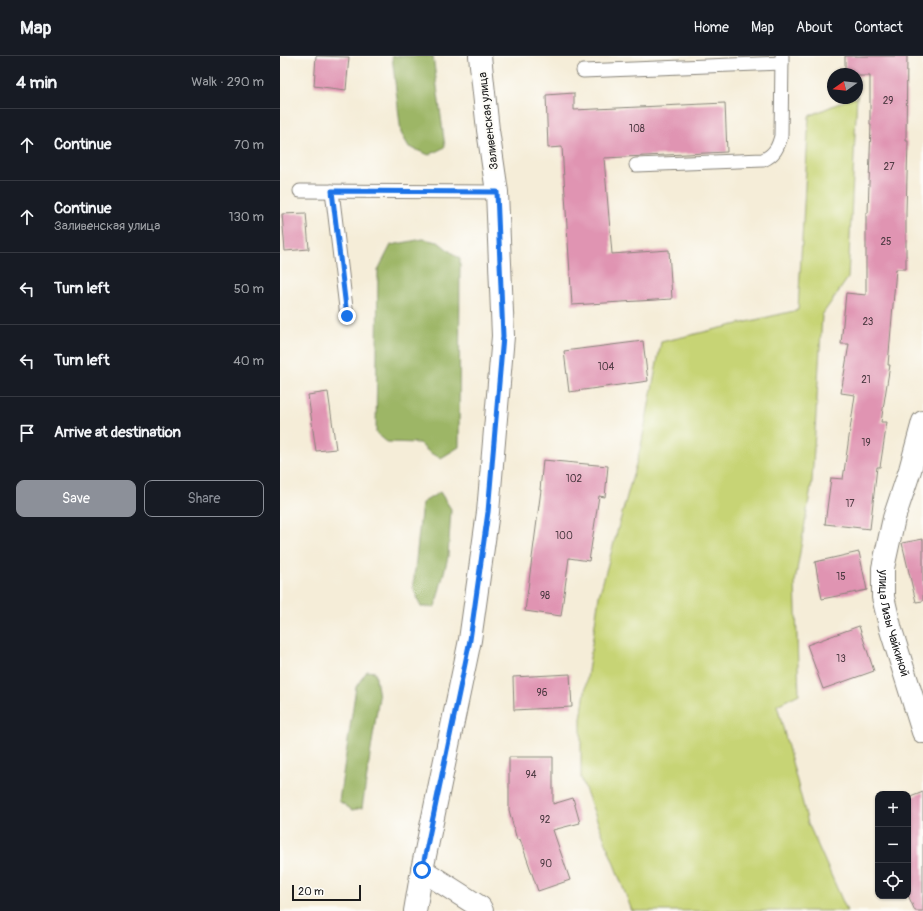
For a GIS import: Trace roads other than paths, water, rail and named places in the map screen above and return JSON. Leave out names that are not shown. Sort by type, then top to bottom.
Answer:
[{"type":"street","name":"Заливенская улица","points":[[415,911],[422,870],[470,640],[488,512],[503,336],[497,192],[488,130],[480,56]]},
{"type":"street","name":"улица Лизы Чайкиной","points":[[923,422],[910,470],[894,518],[883,568],[883,597],[891,630],[923,732]]},
{"type":"street","points":[[422,870],[480,907],[482,911]]},
{"type":"lane","points":[[583,71],[782,60],[781,136],[777,148],[769,157],[763,160],[636,165]]},
{"type":"lane","points":[[300,191],[497,192]]},
{"type":"lane","points":[[332,191],[347,316]]}]
